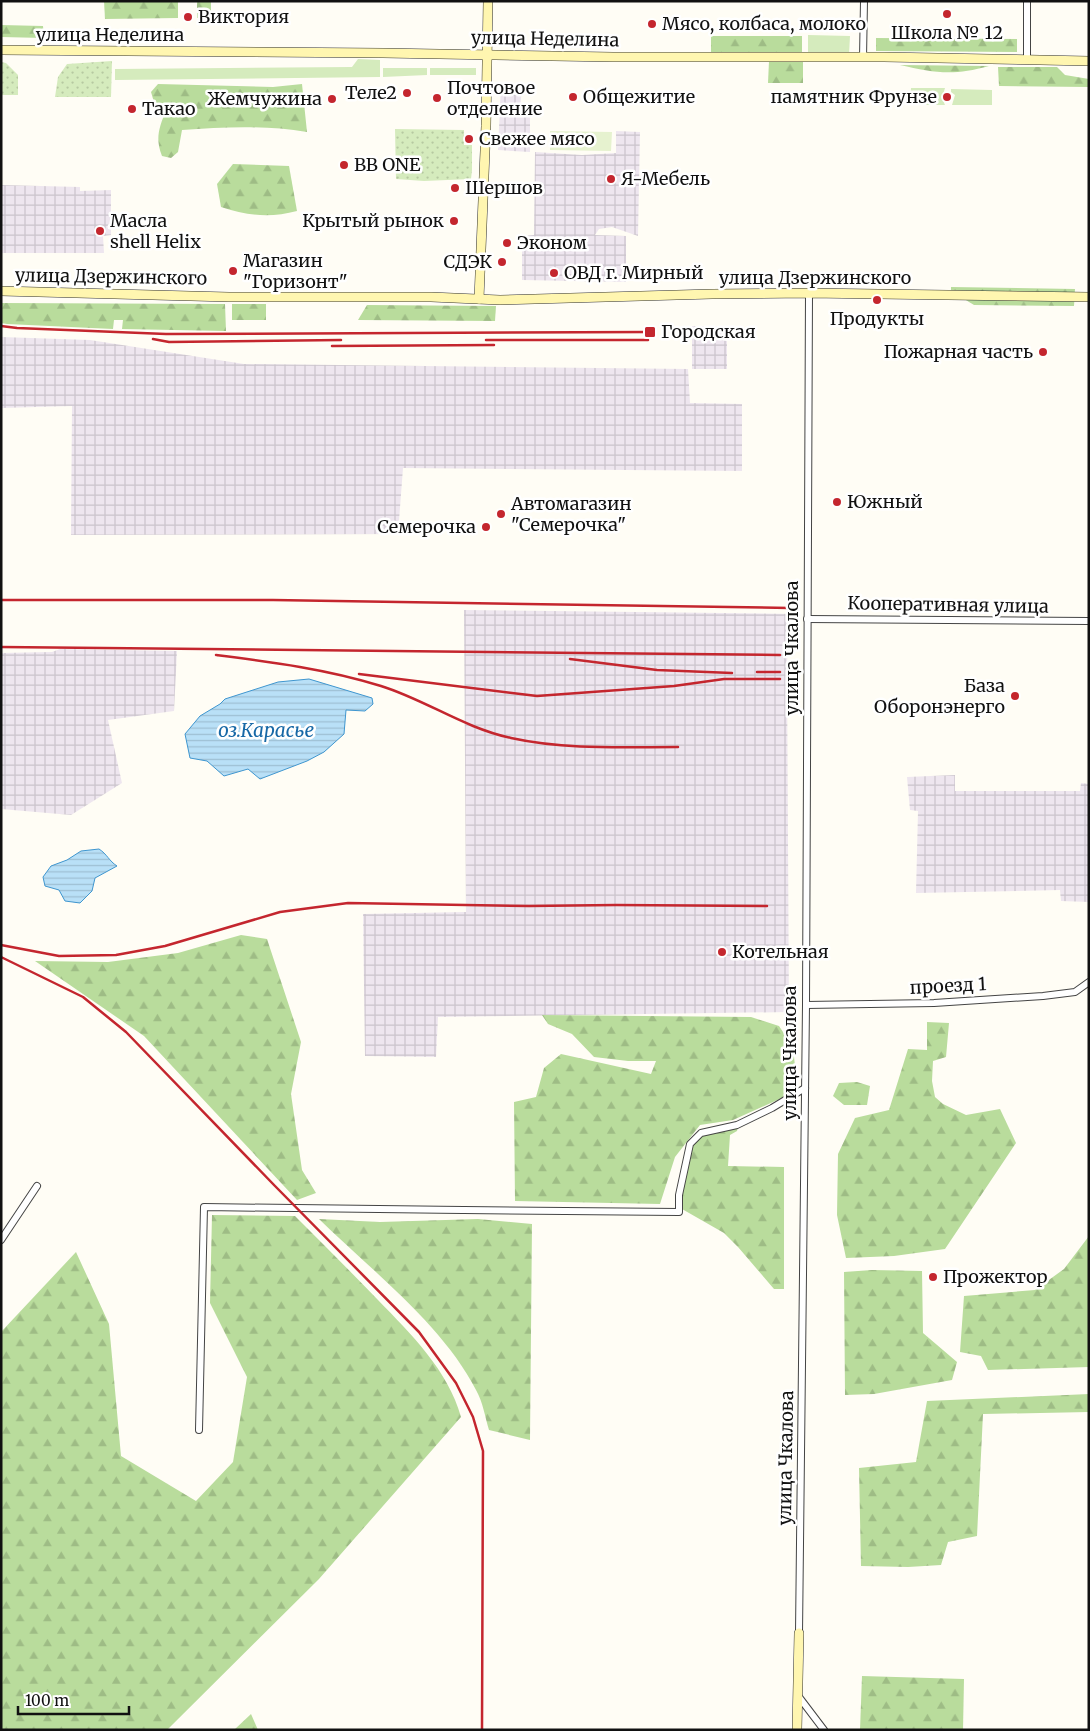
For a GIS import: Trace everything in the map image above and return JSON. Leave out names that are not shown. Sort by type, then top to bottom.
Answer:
[{"type":"street","points":[[479,299],[486,126],[488,1]]},
{"type":"street","points":[[863,58],[864,1]]},
{"type":"street","points":[[1027,1],[1027,60]]},
{"type":"street","name":"улица Неделина","points":[[1,50],[1089,61]]},
{"type":"street","name":"улица Дзержинского","points":[[1,291],[229,297],[431,297],[479,299],[809,293],[1089,297]]},
{"type":"street","name":"улица Чкалова","points":[[799,1633],[806,1004],[809,293]]},
{"type":"street","name":"Кооперативная улица","points":[[807,619],[1089,621]]},
{"type":"street","name":"проезд 1","points":[[806,1004],[934,1003],[1043,996],[1075,992],[1089,982]]},
{"type":"street","points":[[199,1430],[204,1207],[679,1212],[679,1195],[690,1144],[701,1133],[737,1125],[772,1108],[805,1088]]},
{"type":"street","points":[[1,1240],[37,1186]]},
{"type":"street","points":[[797,1730],[799,1633]]},
{"type":"street","points":[[798,1697],[824,1730]]},
{"type":"shaded area","points":[[501,84],[522,85],[520,111],[530,111],[530,152],[498,150]]},
{"type":"shaded area","points":[[616,131],[640,132],[638,236],[612,227],[599,229],[595,235],[626,236],[626,282],[522,280],[522,236],[534,235],[535,152],[582,155],[616,153]]},
{"type":"shaded area","points":[[1,185],[80,187],[80,191],[111,190],[111,235],[103,236],[104,253],[1,253]]},
{"type":"shaded area","points":[[692,326],[722,326],[722,340],[727,341],[727,369],[692,369]]},
{"type":"shaded area","points":[[1,337],[90,340],[244,364],[688,369],[690,403],[742,404],[742,471],[403,468],[398,534],[71,535],[72,406],[1,408]]},
{"type":"shaded area","points":[[464,610],[796,614],[795,629],[788,629],[787,670],[789,1012],[438,1017],[436,1057],[365,1056],[363,914],[466,912]]},
{"type":"shaded area","points":[[60,649],[177,651],[174,711],[108,720],[122,783],[71,815],[1,809],[1,653],[52,652]]},
{"type":"shaded area","points":[[955,775],[955,791],[1080,791],[1081,783],[1089,784],[1089,902],[1061,901],[1060,890],[916,893],[918,811],[910,810],[907,777]]},
{"type":"green space","points":[[104,1],[178,1],[178,18],[105,19]]},
{"type":"green space","points":[[197,1],[211,1],[211,18],[197,18]]},
{"type":"green space","points":[[1,25],[43,26],[44,38],[1,37]]},
{"type":"green space","points":[[808,35],[850,36],[849,55],[808,54]]},
{"type":"green space","points":[[711,36],[802,36],[802,55],[711,56]]},
{"type":"green space","points":[[876,38],[1017,39],[1017,52],[876,51]]},
{"type":"green space","points":[[358,59],[380,60],[380,77],[115,80],[115,69],[352,67]]},
{"type":"green space","points":[[112,61],[111,97],[55,97],[58,77],[67,64]]},
{"type":"green space","points":[[769,61],[803,61],[803,83],[768,83]]},
{"type":"green space","points":[[1,62],[6,63],[18,75],[18,95],[1,95]]},
{"type":"green space","points":[[900,65],[989,66],[965,71],[944,72]]},
{"type":"green space","points":[[998,67],[1057,67],[1065,75],[1089,79],[1089,87],[999,86]]},
{"type":"green space","points":[[383,68],[427,68],[427,75],[383,77]]},
{"type":"green space","points":[[430,68],[476,68],[476,75],[430,75]]},
{"type":"green space","points":[[158,84],[273,87],[302,84],[307,132],[276,128],[244,127],[182,130],[178,152],[171,158],[162,156],[158,139],[161,122],[166,111],[156,109],[151,92]]},
{"type":"green space","points":[[911,88],[945,88],[942,98],[945,105],[910,105]]},
{"type":"green space","points":[[951,89],[992,90],[992,105],[952,105],[955,95],[951,92]]},
{"type":"green space","points":[[395,129],[464,130],[464,145],[472,145],[471,179],[424,181],[396,179]]},
{"type":"green space","points":[[550,131],[612,132],[611,151],[550,150]]},
{"type":"green space","points":[[233,164],[289,166],[297,211],[278,215],[259,215],[221,207],[217,184]]},
{"type":"green space","points":[[951,287],[1075,289],[1074,306],[974,305],[951,291]]},
{"type":"green space","points":[[1,303],[225,304],[226,331],[122,329],[123,320],[114,320],[113,329],[7,324],[1,323]]},
{"type":"green space","points":[[232,304],[266,304],[266,320],[232,320]]},
{"type":"green space","points":[[367,305],[496,306],[495,321],[358,320]]},
{"type":"green space","points":[[241,935],[267,939],[301,1042],[291,1094],[302,1170],[316,1193],[297,1200],[144,1036],[35,961],[108,962],[178,953]]},
{"type":"green space","points":[[542,1015],[751,1017],[779,1026],[793,1047],[796,1076],[784,1097],[733,1120],[700,1125],[675,1157],[660,1204],[515,1201],[514,1102],[536,1097],[544,1068],[561,1054],[651,1074],[656,1061],[628,1061],[594,1057],[572,1034],[548,1024]]},
{"type":"green space","points":[[927,1022],[949,1023],[946,1057],[933,1061],[932,1081],[935,1097],[943,1104],[966,1115],[1000,1109],[1016,1143],[945,1249],[894,1256],[846,1258],[837,1215],[838,1154],[855,1118],[889,1110],[908,1049],[927,1050]]},
{"type":"green space","points":[[857,1082],[870,1086],[867,1105],[844,1105],[833,1096],[839,1083]]},
{"type":"green space","points":[[738,1127],[737,1131],[730,1135],[728,1166],[784,1167],[784,1289],[774,1289],[724,1233],[682,1209],[686,1169],[692,1148],[697,1140],[703,1135],[715,1131]]},
{"type":"green space","points":[[212,1215],[295,1216],[391,1313],[427,1354],[447,1384],[461,1417],[319,1579],[167,1730],[1,1730],[1,1332],[76,1252],[109,1324],[121,1456],[196,1501],[233,1462],[247,1377],[210,1303]]},
{"type":"green space","points":[[319,1219],[380,1222],[478,1219],[532,1224],[530,1440],[489,1430],[478,1395],[462,1366],[445,1343],[405,1299]]},
{"type":"green space","points":[[1089,1236],[1089,1367],[988,1370],[981,1356],[960,1352],[964,1296],[1035,1290],[1064,1269]]},
{"type":"green space","points":[[872,1270],[922,1271],[923,1333],[957,1362],[952,1380],[874,1394],[845,1395],[844,1272]]},
{"type":"green space","points":[[1089,1394],[1089,1412],[983,1414],[977,1536],[948,1542],[941,1565],[908,1567],[861,1566],[859,1468],[916,1462],[927,1401]]},
{"type":"green space","points":[[862,1676],[964,1679],[963,1730],[860,1730]]},
{"type":"green space","points":[[251,1714],[258,1730],[234,1730]]},
{"type":"water","name":"оз.Карасье","points":[[309,679],[372,698],[373,704],[365,711],[346,710],[344,734],[324,752],[307,761],[260,779],[248,769],[224,776],[207,761],[190,758],[185,734],[200,716],[225,699],[278,682]]},
{"type":"water","points":[[99,849],[117,866],[95,878],[92,891],[80,903],[65,901],[59,890],[45,886],[43,877],[51,866],[67,860],[81,851]]},
{"type":"railway","points":[[1,326],[166,334],[650,332]]},
{"type":"railway","points":[[153,339],[169,342],[341,340]]},
{"type":"railway","points":[[486,340],[648,340]]},
{"type":"railway","points":[[332,346],[494,345]]},
{"type":"railway","points":[[1,600],[273,600],[790,608]]},
{"type":"railway","points":[[1,647],[780,655]]},
{"type":"railway","points":[[216,655],[299,667],[361,680],[398,692],[477,728],[511,738],[573,746],[678,747]]},
{"type":"railway","points":[[570,659],[657,670],[732,673]]},
{"type":"railway","points":[[757,672],[780,672]]},
{"type":"railway","points":[[359,674],[537,696],[674,686],[724,679],[780,679]]},
{"type":"railway","points":[[1,945],[59,956],[116,955],[165,946],[280,912],[348,903],[529,906],[767,906]]},
{"type":"railway","points":[[1,957],[83,997],[126,1032],[419,1332],[456,1383],[473,1417],[483,1451],[482,1730]]},
{"type":"place","name":"Школа № 12","points":[[947,14]]},
{"type":"place","name":"Виктория","points":[[188,17]]},
{"type":"place","name":"Мясо, колбаса, молоко","points":[[652,24]]},
{"type":"place","name":"Теле2","points":[[407,93]]},
{"type":"place","name":"Общежитие","points":[[573,97]]},
{"type":"place","name":"памятник Фрунзе","points":[[947,97]]},
{"type":"place","name":"Почтовое отделение","points":[[437,98]]},
{"type":"place","name":"Жемчужина","points":[[332,99]]},
{"type":"place","name":"Такао","points":[[132,109]]},
{"type":"place","name":"Свежее мясо","points":[[469,139]]},
{"type":"place","name":"BB ONE","points":[[344,165]]},
{"type":"place","name":"Я-Мебель","points":[[611,179]]},
{"type":"place","name":"Шершов","points":[[455,188]]},
{"type":"place","name":"Крытый рынок","points":[[454,221]]},
{"type":"place","name":"Масла shell Helix","points":[[100,231]]},
{"type":"place","name":"Эконом","points":[[507,243]]},
{"type":"place","name":"СДЭК","points":[[502,262]]},
{"type":"place","name":"Магазин \"Горизонт\"","points":[[233,271]]},
{"type":"place","name":"ОВД г. Мирный","points":[[554,273]]},
{"type":"place","name":"Продукты","points":[[877,300]]},
{"type":"place","name":"Городская","points":[[650,332]]},
{"type":"place","name":"Пожарная часть","points":[[1043,352]]},
{"type":"place","name":"Южный","points":[[837,502]]},
{"type":"place","name":"Автомагазин \"Семерочка\"","points":[[501,514]]},
{"type":"place","name":"Семерочка","points":[[486,527]]},
{"type":"place","name":"База Оборонэнерго","points":[[1015,696]]},
{"type":"place","name":"Котельная","points":[[722,952]]},
{"type":"place","name":"Прожектор","points":[[933,1277]]}]
